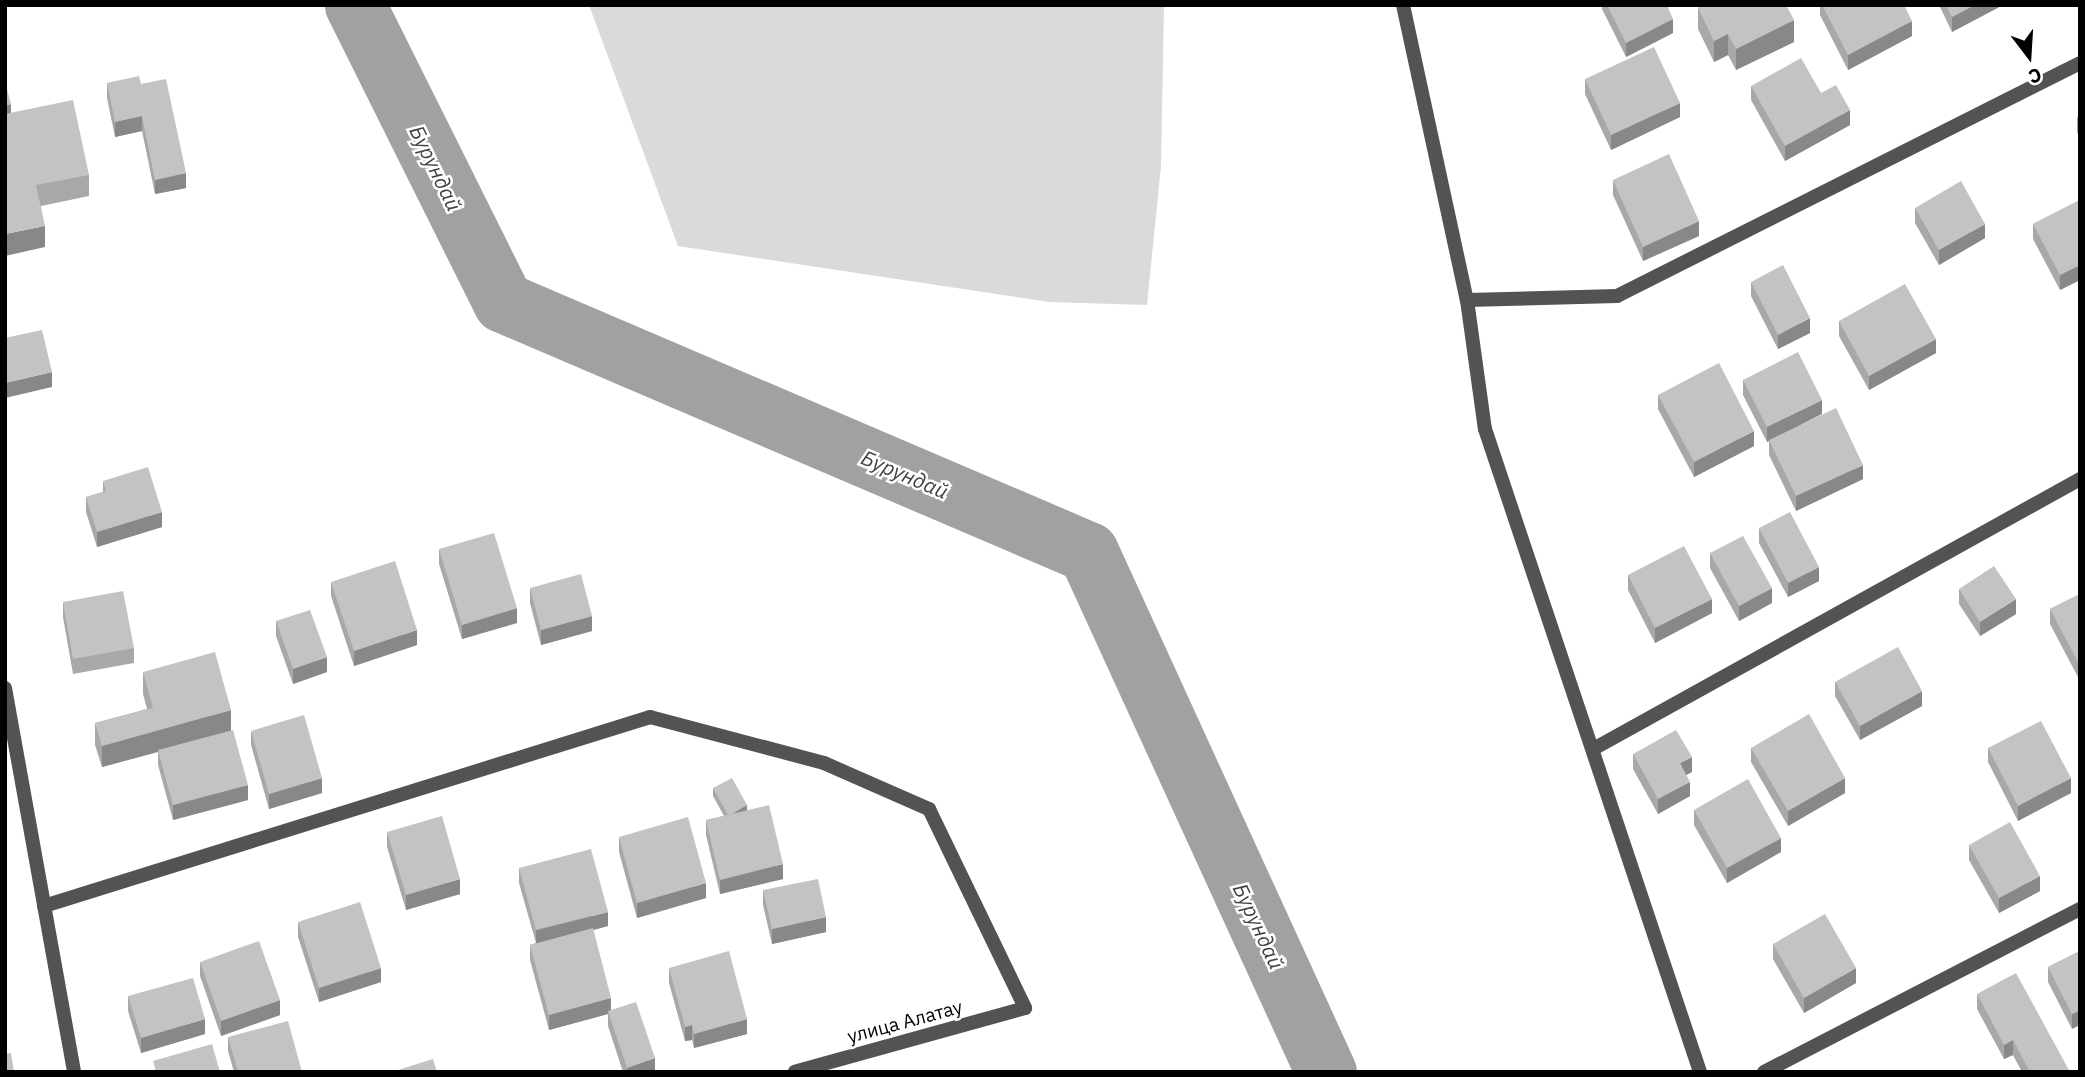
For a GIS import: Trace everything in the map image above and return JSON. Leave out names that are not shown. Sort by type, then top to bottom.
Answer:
[{"type":"street","points":[[1403,5],[1467,300],[1485,429],[1595,748],[1700,1072]]},
{"type":"street","points":[[1467,300],[1617,296],[2080,63]]},
{"type":"street","points":[[1595,748],[2080,479]]},
{"type":"street","points":[[5,688],[74,1072]]},
{"type":"street","name":"улица Алатау","points":[[44,906],[650,717],[824,763],[929,809],[1025,1008],[796,1072]]},
{"type":"street","points":[[1764,1072],[2080,909]]},
{"type":"shaded area","points":[[589,5],[1164,5],[1161,166],[1147,305],[1049,302],[678,246]]},
{"type":"building","points":[[1607,5],[1667,5],[1673,19],[1626,43]]},
{"type":"building","points":[[1703,5],[1786,5],[1794,20],[1736,49],[1728,34],[1714,41],[1698,8]]},
{"type":"building","points":[[1822,5],[1904,5],[1912,21],[1848,55]]},
{"type":"building","points":[[1946,5],[1975,5],[1952,17]]},
{"type":"building","points":[[1654,47],[1680,103],[1611,135],[1585,79]]},
{"type":"building","points":[[1801,58],[1821,93],[1836,85],[1850,110],[1785,146],[1751,86]]},
{"type":"building","points":[[139,76],[141,84],[166,79],[186,173],[155,180],[142,116],[115,122],[107,83]]},
{"type":"building","points":[[5,82],[11,104],[5,106]]},
{"type":"building","points":[[73,100],[89,175],[36,185],[45,226],[5,234],[5,114]]},
{"type":"building","points":[[1669,154],[1699,221],[1643,247],[1613,180]]},
{"type":"building","points":[[1961,181],[1985,224],[1939,250],[1915,208]]},
{"type":"building","points":[[2080,200],[2080,265],[2060,275],[2033,224]]},
{"type":"building","points":[[1783,265],[1810,318],[1778,335],[1751,282]]},
{"type":"building","points":[[1905,284],[1936,339],[1869,376],[1839,321]]},
{"type":"building","points":[[42,330],[52,372],[5,383],[5,338]]},
{"type":"building","points":[[1798,352],[1822,400],[1767,427],[1743,380]]},
{"type":"building","points":[[1719,363],[1754,431],[1694,462],[1658,395]]},
{"type":"building","points":[[1836,408],[1863,465],[1796,496],[1769,440]]},
{"type":"building","points":[[148,467],[162,512],[97,532],[86,497],[106,491],[103,481]]},
{"type":"building","points":[[1790,512],[1819,567],[1788,583],[1759,528]]},
{"type":"building","points":[[494,533],[517,608],[462,625],[439,549]]},
{"type":"building","points":[[1743,536],[1772,588],[1739,606],[1710,553]]},
{"type":"building","points":[[1684,546],[1712,599],[1655,628],[1628,575]]},
{"type":"building","points":[[395,561],[417,630],[354,651],[331,582]]},
{"type":"building","points":[[1994,566],[2016,599],[1980,622],[1959,589]]},
{"type":"building","points":[[581,574],[592,616],[541,630],[530,588]]},
{"type":"building","points":[[123,591],[134,648],[73,659],[63,602]]},
{"type":"building","points":[[2080,594],[2080,666],[2050,609]]},
{"type":"building","points":[[310,610],[327,657],[293,669],[276,621]]},
{"type":"building","points":[[1898,647],[1922,691],[1860,726],[1835,682]]},
{"type":"building","points":[[215,652],[231,710],[102,746],[95,723],[153,708],[143,672]]},
{"type":"building","points":[[1809,714],[1845,778],[1788,811],[1751,748]]},
{"type":"building","points":[[304,715],[322,778],[269,794],[251,731]]},
{"type":"building","points":[[2041,721],[2071,778],[2018,806],[1988,748]]},
{"type":"building","points":[[233,730],[248,785],[173,805],[158,750]]},
{"type":"building","points":[[1676,730],[1692,757],[1680,763],[1690,782],[1658,799],[1633,754]]},
{"type":"building","points":[[732,778],[747,805],[728,815],[713,788]]},
{"type":"building","points":[[1748,779],[1781,838],[1727,868],[1694,810]]},
{"type":"building","points":[[769,805],[783,864],[720,880],[706,820]]},
{"type":"building","points":[[442,816],[460,879],[406,895],[387,832]]},
{"type":"building","points":[[688,817],[706,883],[637,903],[619,837]]},
{"type":"building","points":[[2010,822],[2040,876],[1999,898],[1969,845]]},
{"type":"building","points":[[591,849],[608,912],[536,930],[519,868]]},
{"type":"building","points":[[818,879],[826,917],[772,929],[763,890]]},
{"type":"building","points":[[360,902],[381,968],[319,988],[298,922]]},
{"type":"building","points":[[1825,914],[1856,968],[1804,998],[1773,944]]},
{"type":"building","points":[[593,928],[611,998],[549,1015],[530,945]]},
{"type":"building","points":[[259,941],[280,1000],[221,1021],[200,962]]},
{"type":"building","points":[[729,951],[747,1019],[694,1034],[692,1025],[685,1027],[669,968]]},
{"type":"building","points":[[2080,951],[2080,1010],[2072,1014],[2048,967]]},
{"type":"building","points":[[2016,973],[2070,1072],[2030,1072],[2013,1040],[2004,1045],[1977,994]]},
{"type":"building","points":[[193,978],[205,1019],[141,1038],[128,996]]},
{"type":"building","points":[[636,1002],[655,1058],[627,1068],[608,1011]]},
{"type":"building","points":[[288,1021],[302,1072],[238,1072],[228,1037]]},
{"type":"building","points":[[212,1044],[220,1072],[156,1072],[153,1061]]},
{"type":"building","points":[[11,1053],[14,1072],[5,1072],[5,1054]]},
{"type":"building","points":[[433,1059],[437,1072],[398,1070]]},
{"type":"waterway","name":"Бурундай","points":[[355,5],[503,302],[1088,552],[1326,1072]]}]
